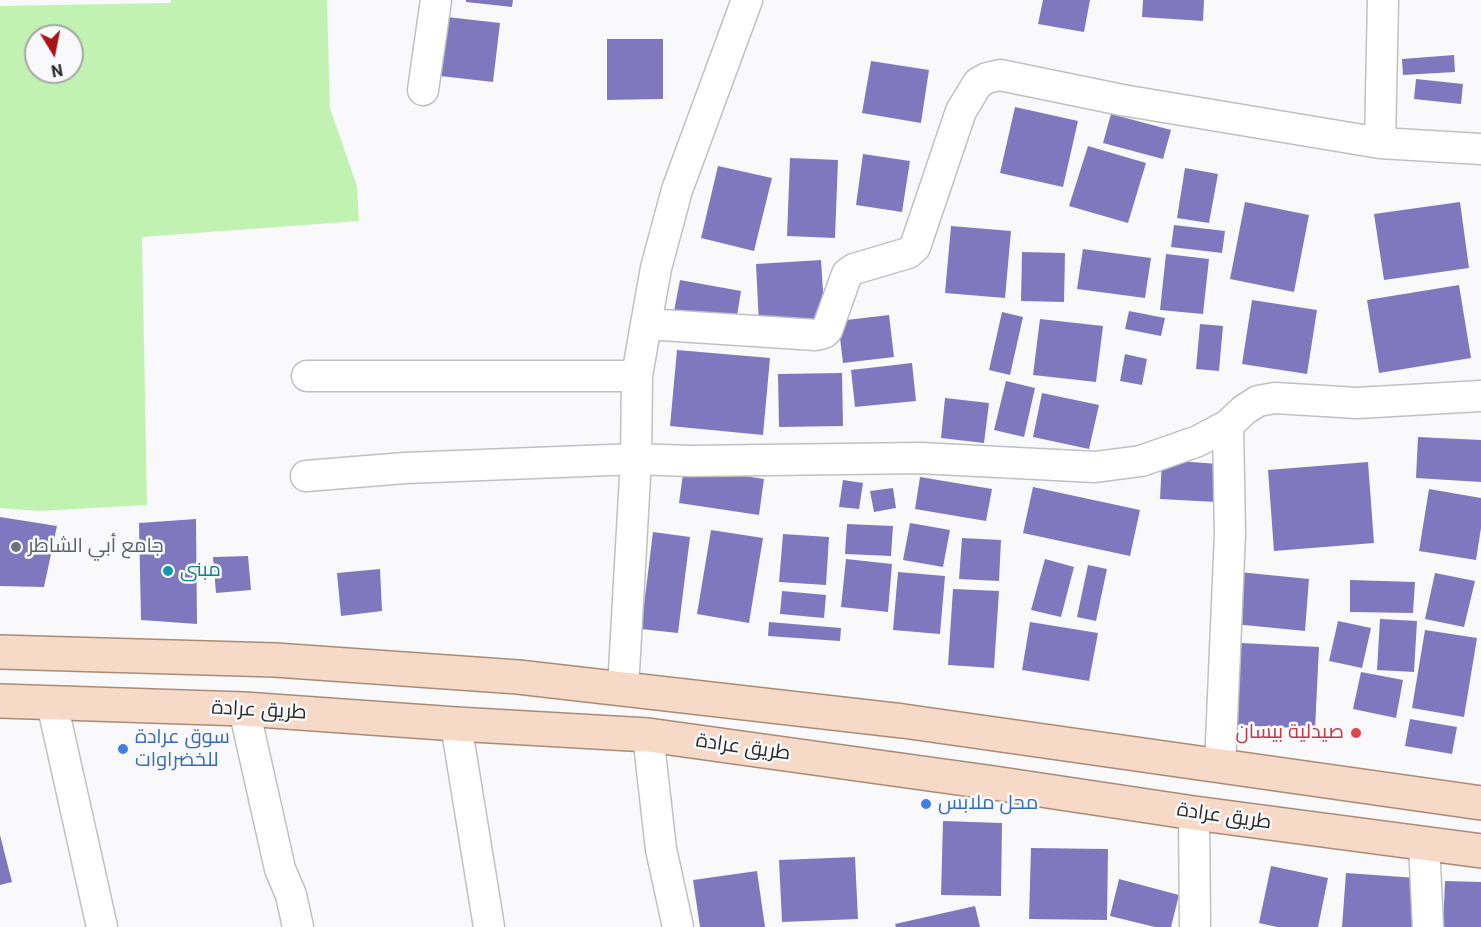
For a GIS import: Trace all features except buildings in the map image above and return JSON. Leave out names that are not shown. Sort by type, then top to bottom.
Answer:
[{"type":"main road","points":[[0,652],[275,660],[518,678],[903,721],[1481,803]]},
{"type":"main road","name":"طريق عرادة","points":[[0,701],[244,709],[648,735],[1194,813],[1481,851]]},
{"type":"street","points":[[423,90],[436,0]]},
{"type":"street","points":[[623,689],[636,459],[637,376],[656,268],[677,190],[747,0]]},
{"type":"street","points":[[1380,143],[1383,0]]},
{"type":"street","points":[[646,324],[816,335],[824,333],[847,274],[854,269],[908,253],[915,246],[961,111],[978,83],[1000,75],[1122,100],[1380,143],[1481,149]]},
{"type":"street","points":[[307,376],[637,376]]},
{"type":"street","points":[[306,476],[405,468],[636,459],[690,461],[920,458],[1095,467],[1141,461],[1198,441],[1228,425],[1258,401],[1275,398],[1357,403],[1481,396]]},
{"type":"street","points":[[1220,766],[1230,534],[1228,425]]},
{"type":"street","points":[[52,703],[102,927]]},
{"type":"street","points":[[244,709],[280,869],[291,896],[298,927]]},
{"type":"street","points":[[456,724],[489,927]]},
{"type":"street","points":[[648,735],[661,849],[678,927]]},
{"type":"street","points":[[1194,813],[1195,927]]},
{"type":"street","points":[[1424,844],[1428,927]]},
{"type":"green space","points":[[171,0],[327,0],[330,108],[357,186],[359,221],[142,237],[147,505],[38,511],[0,508],[0,6],[170,3]]},
{"type":"place","name":"جامع أبي الشاطر","points":[[16,547]]},
{"type":"place","name":"مبنى","points":[[168,571]]},
{"type":"place","name":"صيدلية بيسان","points":[[1356,733]]},
{"type":"place","name":"سوق عرادة للخضراوات","points":[[123,749]]},
{"type":"place","name":"محل ملابس","points":[[926,804]]}]
